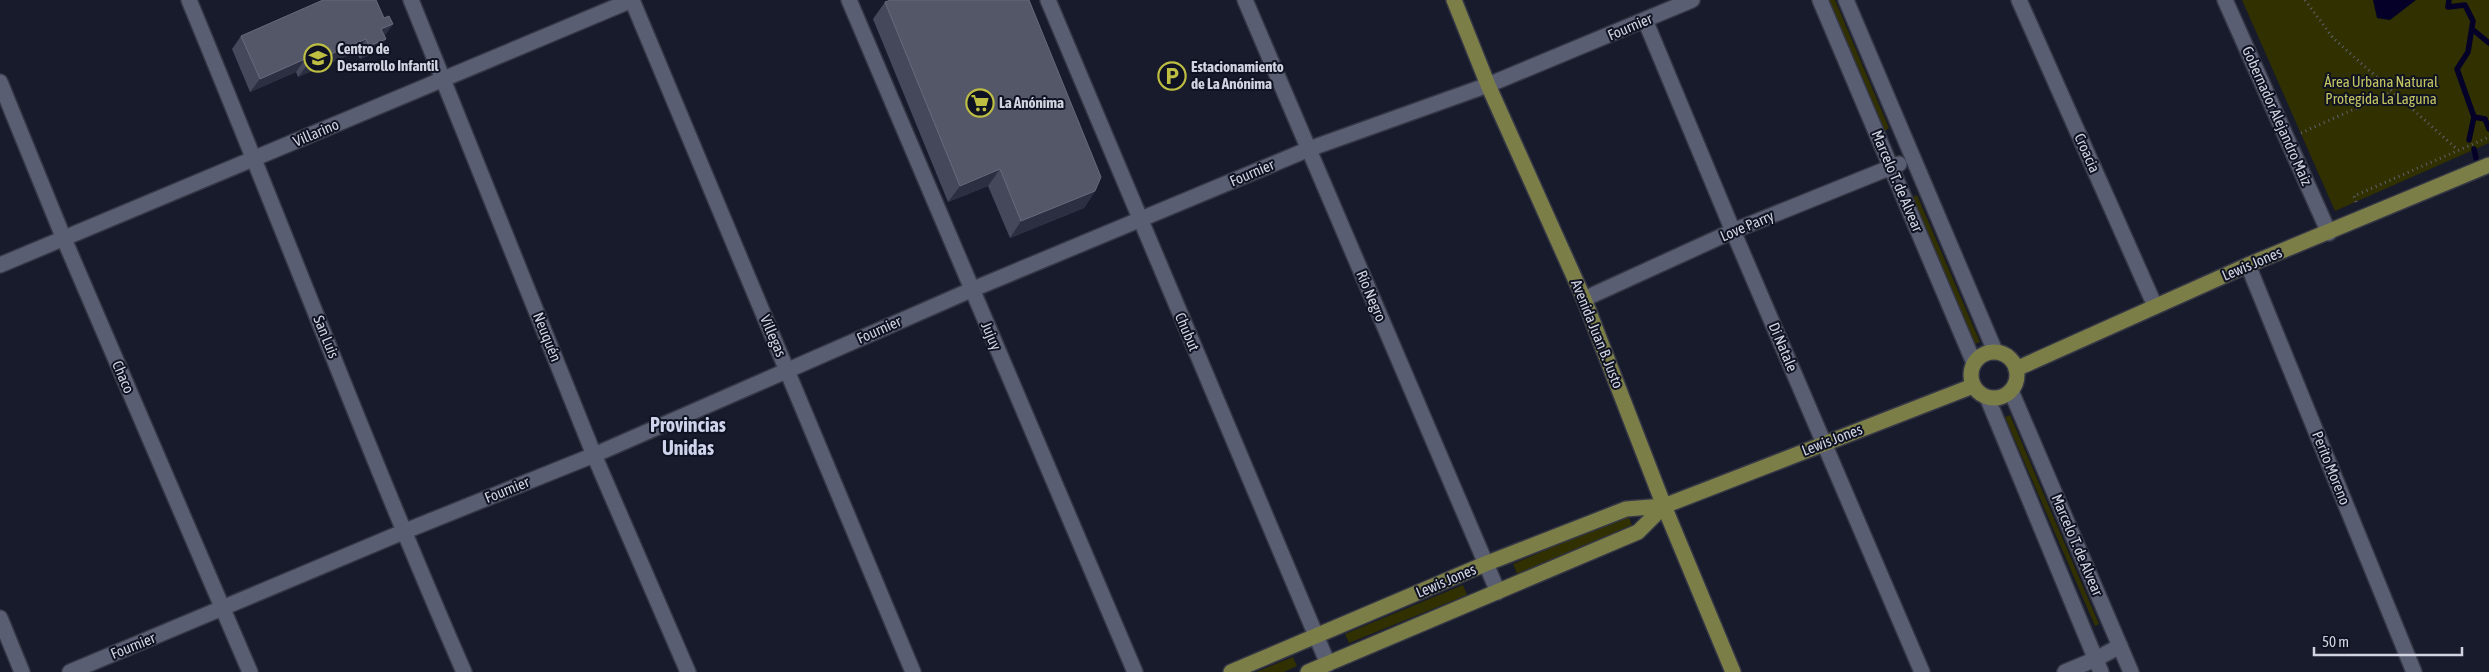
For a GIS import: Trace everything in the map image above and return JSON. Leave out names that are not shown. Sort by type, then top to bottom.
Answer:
[{"type":"main road","name":"Avenida Juan B. Justo","points":[[1454,0],[1488,85],[1584,299],[1664,506],[1733,672]]},
{"type":"main road","name":"Lewis Jones","points":[[2016,369],[2248,265],[2363,219],[2489,165]]},
{"type":"main road","points":[[1995,351],[2011,358],[2016,369],[2017,380],[2011,391],[2003,397],[1987,398],[1981,395],[1973,386],[1970,376],[1974,362],[1981,355],[1995,351]]},
{"type":"main road","name":"Lewis Jones","points":[[1231,672],[1485,564],[1626,509],[1664,506],[1973,386]]},
{"type":"main road","name":"Lewis Jones","points":[[1308,672],[1638,532],[1664,506]]},
{"type":"street","name":"San Luis","points":[[190,0],[255,158],[403,532],[464,672]]},
{"type":"street","name":"Neuquén","points":[[411,0],[594,455],[688,672]]},
{"type":"street","name":"Villarino","points":[[0,266],[632,0]]},
{"type":"street","name":"Villegas","points":[[632,0],[913,672]]},
{"type":"street","name":"Jujuy","points":[[850,0],[971,290],[1135,672]]},
{"type":"street","name":"Chubut","points":[[1048,0],[1139,220],[1328,664]]},
{"type":"street","name":"Río Negro","points":[[1245,0],[1498,592]]},
{"type":"street","name":"Fournier","points":[[70,672],[403,532],[594,455],[971,290],[1309,149],[1488,85],[1692,0]]},
{"type":"street","name":"Marcelo T. de Alvear","points":[[1820,0],[1974,362]]},
{"type":"street","name":"Marcelo T. de Alvear","points":[[1846,0],[1995,351]]},
{"type":"street","name":"Croacia","points":[[2019,0],[2155,306]]},
{"type":"street","name":"Gobernador Alejandro Maiz","points":[[2225,0],[2329,233]]},
{"type":"street","name":"Di Natale","points":[[1646,20],[1733,231],[1922,672]]},
{"type":"street","name":"Chaco","points":[[0,82],[64,239],[250,672]]},
{"type":"street","name":"Love Parry","points":[[1584,299],[1733,231],[1912,158]]},
{"type":"street","name":"Perito Moreno","points":[[2248,265],[2414,672]]},
{"type":"street","name":"Marcelo T. de Alvear","points":[[2011,391],[2131,672]]},
{"type":"street","name":"Marcelo T. de Alvear","points":[[1987,398],[2099,666]]},
{"type":"street","points":[[0,618],[22,672]]},
{"type":"street","points":[[2065,672],[2099,666],[2120,646]]},
{"type":"path","points":[[2305,0],[2333,38],[2458,150]]},
{"type":"path","points":[[2287,139],[2392,92]]},
{"type":"path","points":[[2363,219],[2354,196],[2489,136]]},
{"type":"green space","points":[[1829,0],[1835,0],[1889,128],[1885,131]]},
{"type":"green space","name":"Área Urbana Natural Protegida La Laguna","points":[[2242,0],[2489,0],[2489,143],[2335,211]]},
{"type":"green space","points":[[1917,195],[1980,342],[1975,344],[1913,197]]},
{"type":"green space","points":[[2010,415],[2099,624],[2095,626],[2005,417]]},
{"type":"green space","points":[[1628,515],[1632,525],[1517,574],[1513,564]]},
{"type":"green space","points":[[1463,585],[1467,595],[1349,643],[1345,634]]},
{"type":"green space","points":[[1293,657],[1297,666],[1284,672],[1256,672]]},
{"type":"shaded area","points":[[2373,0],[2416,0],[2390,20],[2377,18]]},
{"type":"building","name":"Centro de Desarrollo Infantil","points":[[323,0],[376,0],[384,18],[389,16],[393,24],[381,29],[386,39],[369,46],[366,39],[308,64],[305,59],[260,79],[241,36]]},
{"type":"building","name":"La Anónima","points":[[891,0],[1029,0],[1101,177],[1095,191],[1021,221],[1000,169],[960,186],[885,2]]},
{"type":"waterway","points":[[2449,0],[2448,7],[2465,5],[2473,21],[2468,52],[2457,69],[2474,117],[2469,140]]},
{"type":"waterway","points":[[2472,29],[2489,43]]},
{"type":"waterway","points":[[2474,117],[2485,119],[2489,129]]},
{"type":"waterway","points":[[2474,149],[2476,158]]},
{"type":"place","name":"Centro de Desarrollo Infantil","points":[[318,58]]},
{"type":"place","name":"Estacionamiento de La Anónima","points":[[1172,76]]},
{"type":"place","name":"La Anónima","points":[[980,103]]},
{"type":"district","name":"Provincias Unidas","points":[[688,436]]}]
